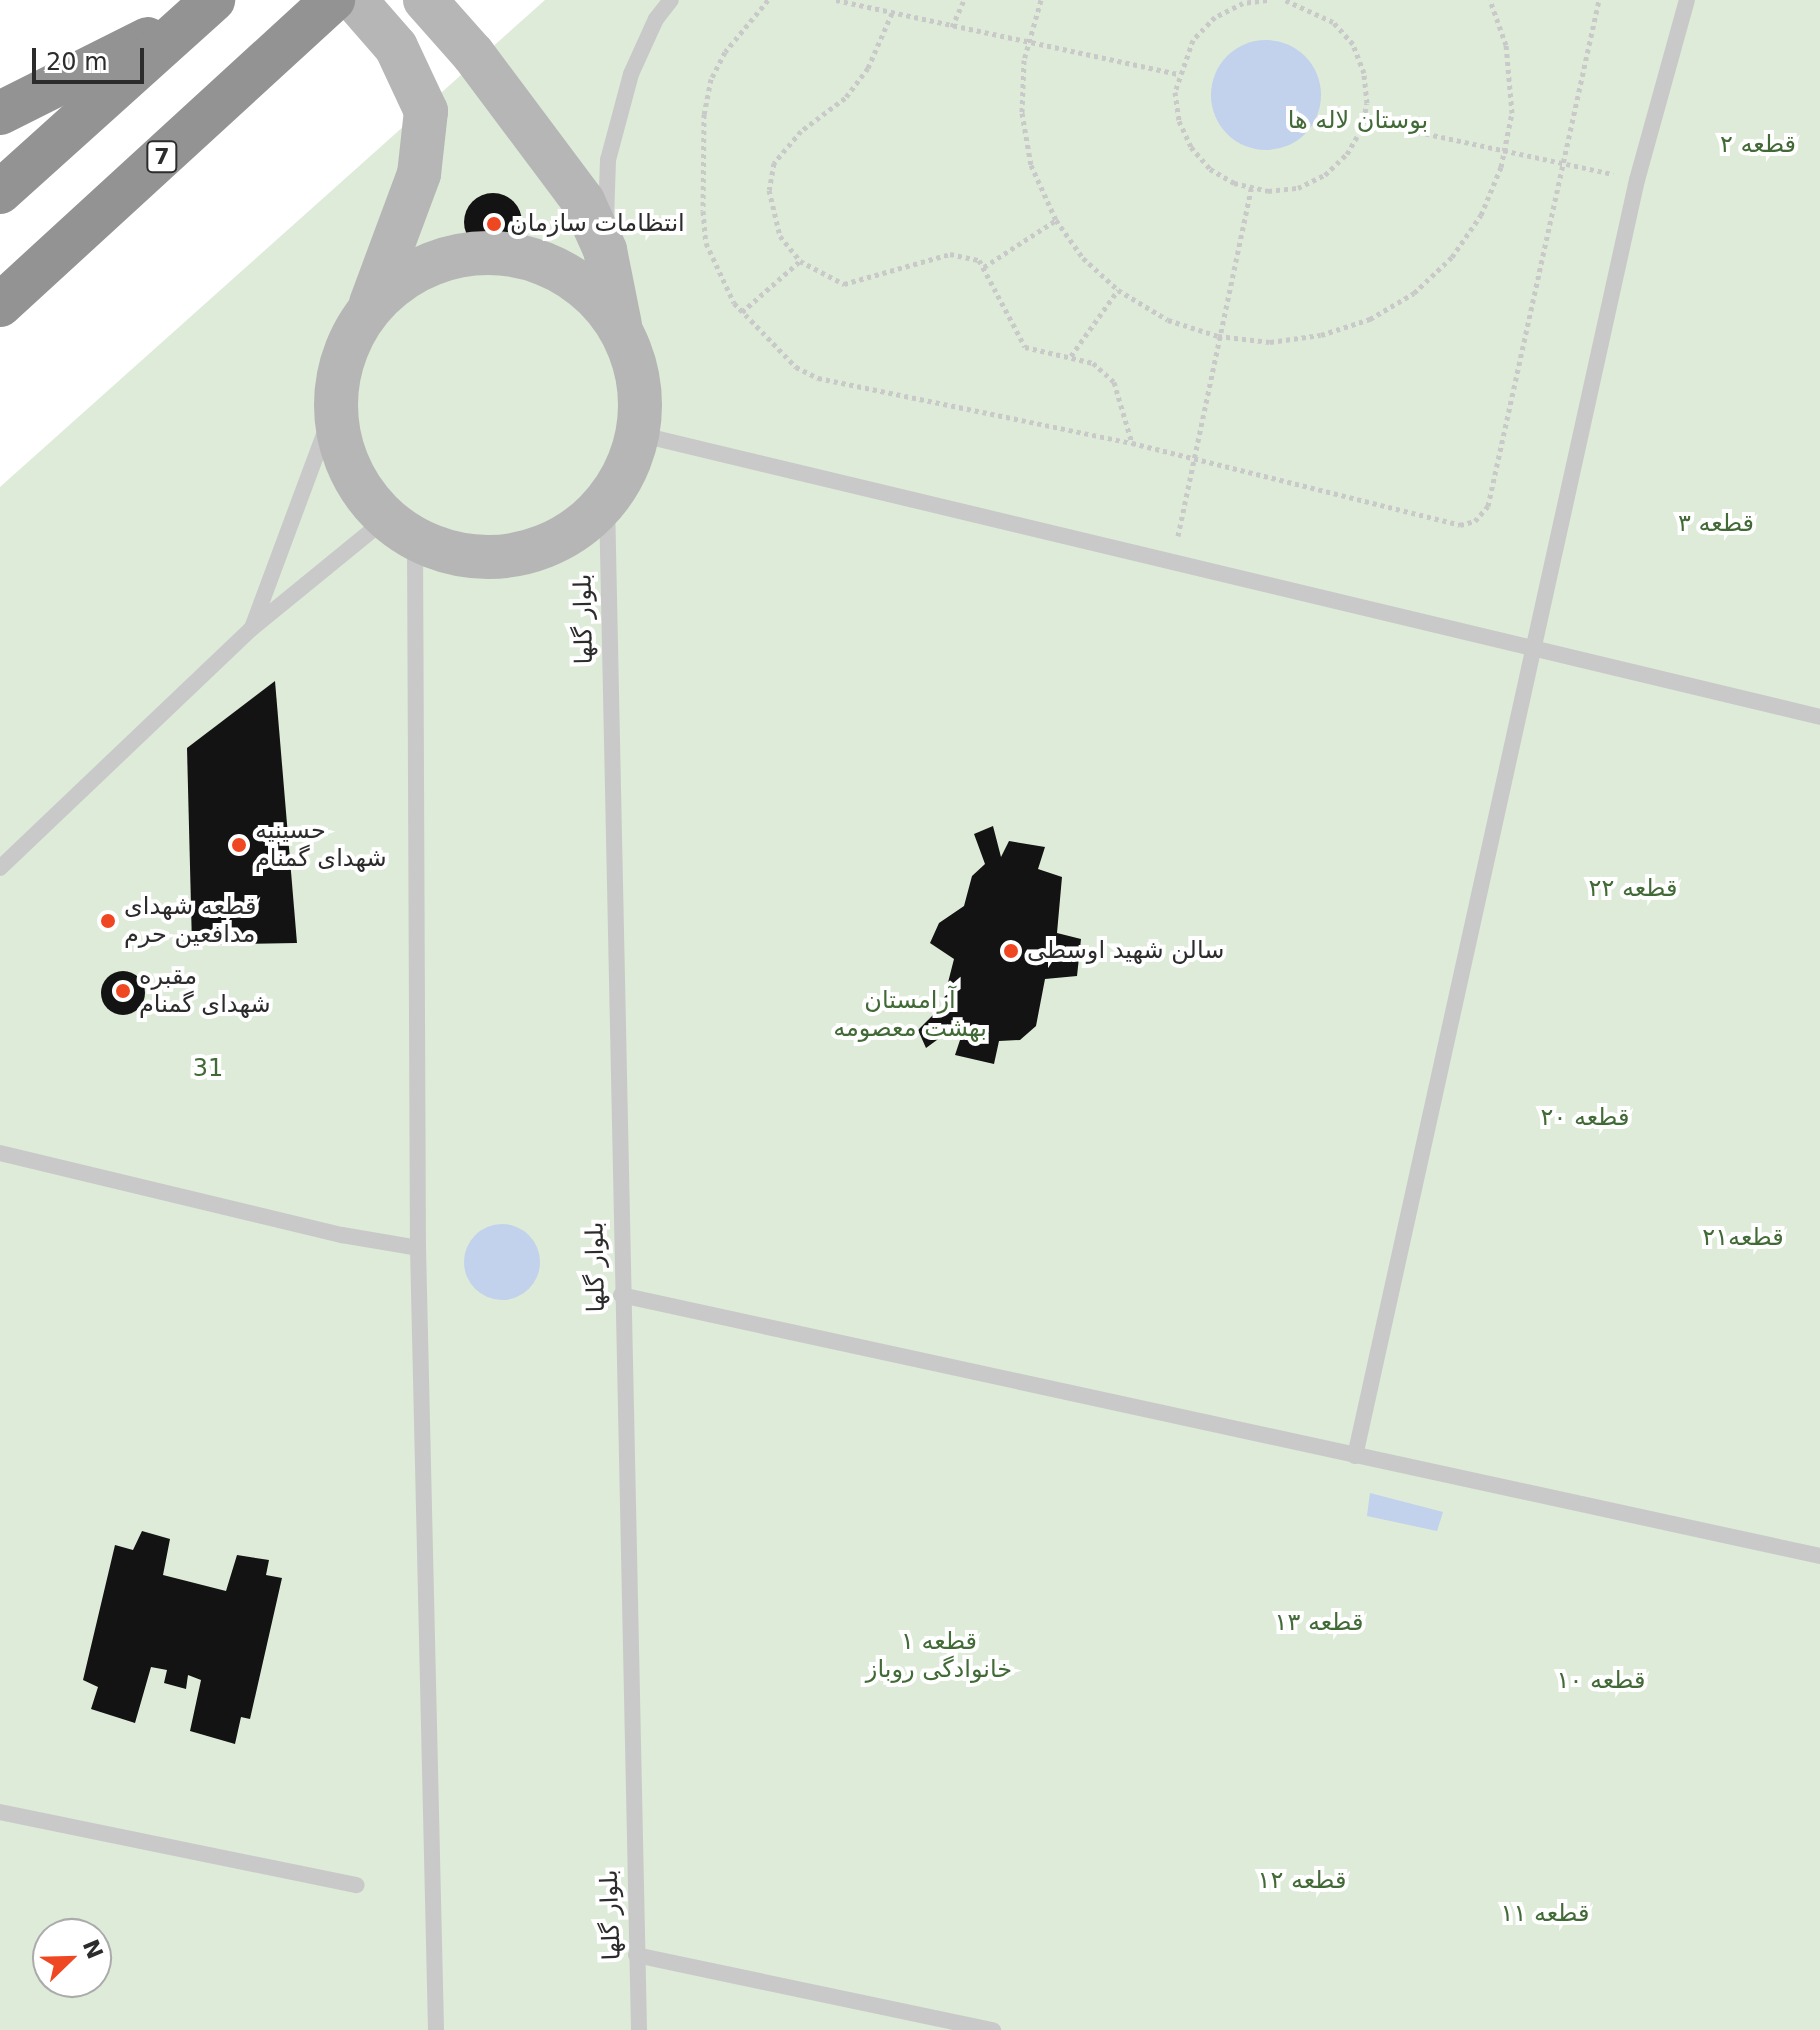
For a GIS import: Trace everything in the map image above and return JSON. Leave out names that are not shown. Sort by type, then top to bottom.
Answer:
[{"type":"highway","name":"7","points":[[0,305],[337,3]]},
{"type":"highway","points":[[0,113],[204,7]]},
{"type":"highway","points":[[0,192],[204,7]]},
{"type":"main road","points":[[337,3],[396,47],[426,111],[419,174],[369,308],[344,353],[335,405],[341,447],[358,486],[400,529],[482,558],[517,555],[551,545],[607,502],[626,470],[638,434],[641,398],[634,361],[620,327],[605,250],[583,201],[425,0]]},
{"type":"main road","points":[[369,308],[400,279],[437,260],[478,252],[520,255],[559,269],[594,294],[620,327]]},
{"type":"lane","points":[[605,250],[611,146],[631,74],[656,19],[671,0]]},
{"type":"lane","points":[[1355,1456],[1637,180],[1687,0]]},
{"type":"lane","points":[[251,629],[335,405]]},
{"type":"lane","points":[[638,434],[1533,651],[1820,717]]},
{"type":"lane","name":"بلوار گلها","points":[[607,502],[621,1295],[639,2030]]},
{"type":"lane","points":[[0,868],[251,629],[400,529]]},
{"type":"lane","points":[[400,529],[436,2030]]},
{"type":"lane","points":[[0,1153],[342,1235],[418,1248]]},
{"type":"lane","points":[[621,1295],[1820,1556]]},
{"type":"lane","points":[[0,1812],[357,1885]]},
{"type":"lane","points":[[636,1955],[993,2030]]},
{"type":"path","points":[[768,0],[725,52],[711,79],[704,114],[706,243],[716,273],[742,312],[796,367],[818,378],[1132,443],[1460,525],[1475,521],[1488,506],[1567,164],[1599,0]]},
{"type":"path","points":[[836,0],[1027,46],[1178,74]]},
{"type":"path","points":[[952,27],[964,0]]},
{"type":"path","points":[[1041,0],[1027,46],[1022,113],[1031,165],[1056,220],[1083,258],[1118,290],[1168,320],[1218,336],[1270,342],[1321,335],[1370,319],[1414,293],[1452,257],[1481,215],[1505,150],[1512,113],[1506,45],[1490,0]]},
{"type":"path","points":[[1267,0],[1243,3],[1215,17],[1193,40],[1178,74],[1179,121],[1191,147],[1210,169],[1251,189],[1298,188],[1325,175],[1347,154],[1363,120],[1364,73],[1353,44],[1333,22],[1286,0]]},
{"type":"path","points":[[892,13],[868,68],[845,98],[801,131],[774,163],[769,190],[772,214],[800,261],[844,284],[950,254],[969,255],[984,267],[1013,333],[1025,347],[1093,363],[1114,382],[1132,443]]},
{"type":"path","points":[[1363,120],[1637,180]]},
{"type":"path","points":[[1172,564],[1251,189]]},
{"type":"path","points":[[984,267],[1056,220]]},
{"type":"path","points":[[742,312],[800,261]]},
{"type":"path","points":[[1071,356],[1118,290]]},
{"type":"green space","name":"آرامستان بهشت معصومه","points":[[545,0],[1820,0],[1820,2030],[0,2030],[0,487]]},
{"type":"water","points":[[1266,40],[1287,44],[1305,56],[1317,74],[1321,95],[1317,116],[1305,134],[1287,146],[1266,150],[1245,146],[1227,134],[1215,116],[1211,95],[1215,74],[1227,56],[1245,44]]},
{"type":"water","points":[[510,1224],[523,1230],[534,1241],[540,1262],[538,1277],[523,1294],[510,1300],[494,1300],[481,1294],[466,1277],[464,1254],[470,1241],[487,1226]]},
{"type":"water","points":[[1370,1493],[1443,1512],[1437,1531],[1367,1516]]},
{"type":"building","name":"انتظامات سازمان","points":[[493,193],[514,201],[522,222],[514,243],[493,251],[472,243],[464,222],[472,201]]},
{"type":"building","name":"حسینیه شهدای گمنام","points":[[275,681],[297,943],[192,945],[187,748]]},
{"type":"building","name":"سالن شهید اوسطی","points":[[993,826],[1001,857],[1009,841],[1045,847],[1038,869],[1062,877],[1057,933],[1081,939],[1077,976],[1045,979],[1036,1026],[1020,1040],[999,1041],[994,1064],[955,1055],[962,1034],[952,1029],[926,1048],[918,1030],[942,1006],[954,959],[930,943],[939,923],[964,906],[972,876],[985,864],[974,834]]},
{"type":"building","name":"مقبره شهدای گمنام","points":[[123,971],[139,977],[145,993],[139,1009],[123,1015],[107,1009],[101,993],[107,977]]},
{"type":"building","points":[[142,1531],[170,1539],[163,1575],[226,1591],[237,1555],[269,1560],[266,1575],[282,1578],[250,1719],[241,1717],[235,1744],[190,1731],[201,1680],[188,1675],[186,1689],[164,1683],[167,1670],[151,1667],[135,1723],[91,1709],[98,1687],[83,1680],[115,1545],[133,1550]]},
{"type":"place","name":"انتظامات سازمان","points":[[494,224]]},
{"type":"place","name":"حسینیه شهدای گمنام","points":[[239,845]]},
{"type":"place","name":"قطعه شهدای مدافعین حرم","points":[[108,921]]},
{"type":"place","name":"سالن شهید اوسطی","points":[[1011,951]]},
{"type":"place","name":"مقبره شهدای گمنام","points":[[123,991]]},
{"type":"park label","name":"بوستان لاله ها","points":[[1358,121]]},
{"type":"park label","name":"قطعه ۲","points":[[1758,145]]},
{"type":"park label","name":"قطعه ۳","points":[[1716,524]]},
{"type":"park label","name":"قطعه ۲۲","points":[[1633,889]]},
{"type":"park label","name":"31","points":[[208,1069]]},
{"type":"park label","name":"قطعه ۲۰","points":[[1585,1118]]},
{"type":"park label","name":"قطعه۲۱","points":[[1743,1238]]},
{"type":"park label","name":"قطعه ۱۳","points":[[1319,1623]]},
{"type":"park label","name":"قطعه ۱ خانوادگی روباز","points":[[939,1656]]},
{"type":"park label","name":"قطعه ۱۰","points":[[1601,1681]]},
{"type":"park label","name":"قطعه ۱۲","points":[[1302,1881]]},
{"type":"park label","name":"قطعه ۱۱","points":[[1545,1914]]}]
